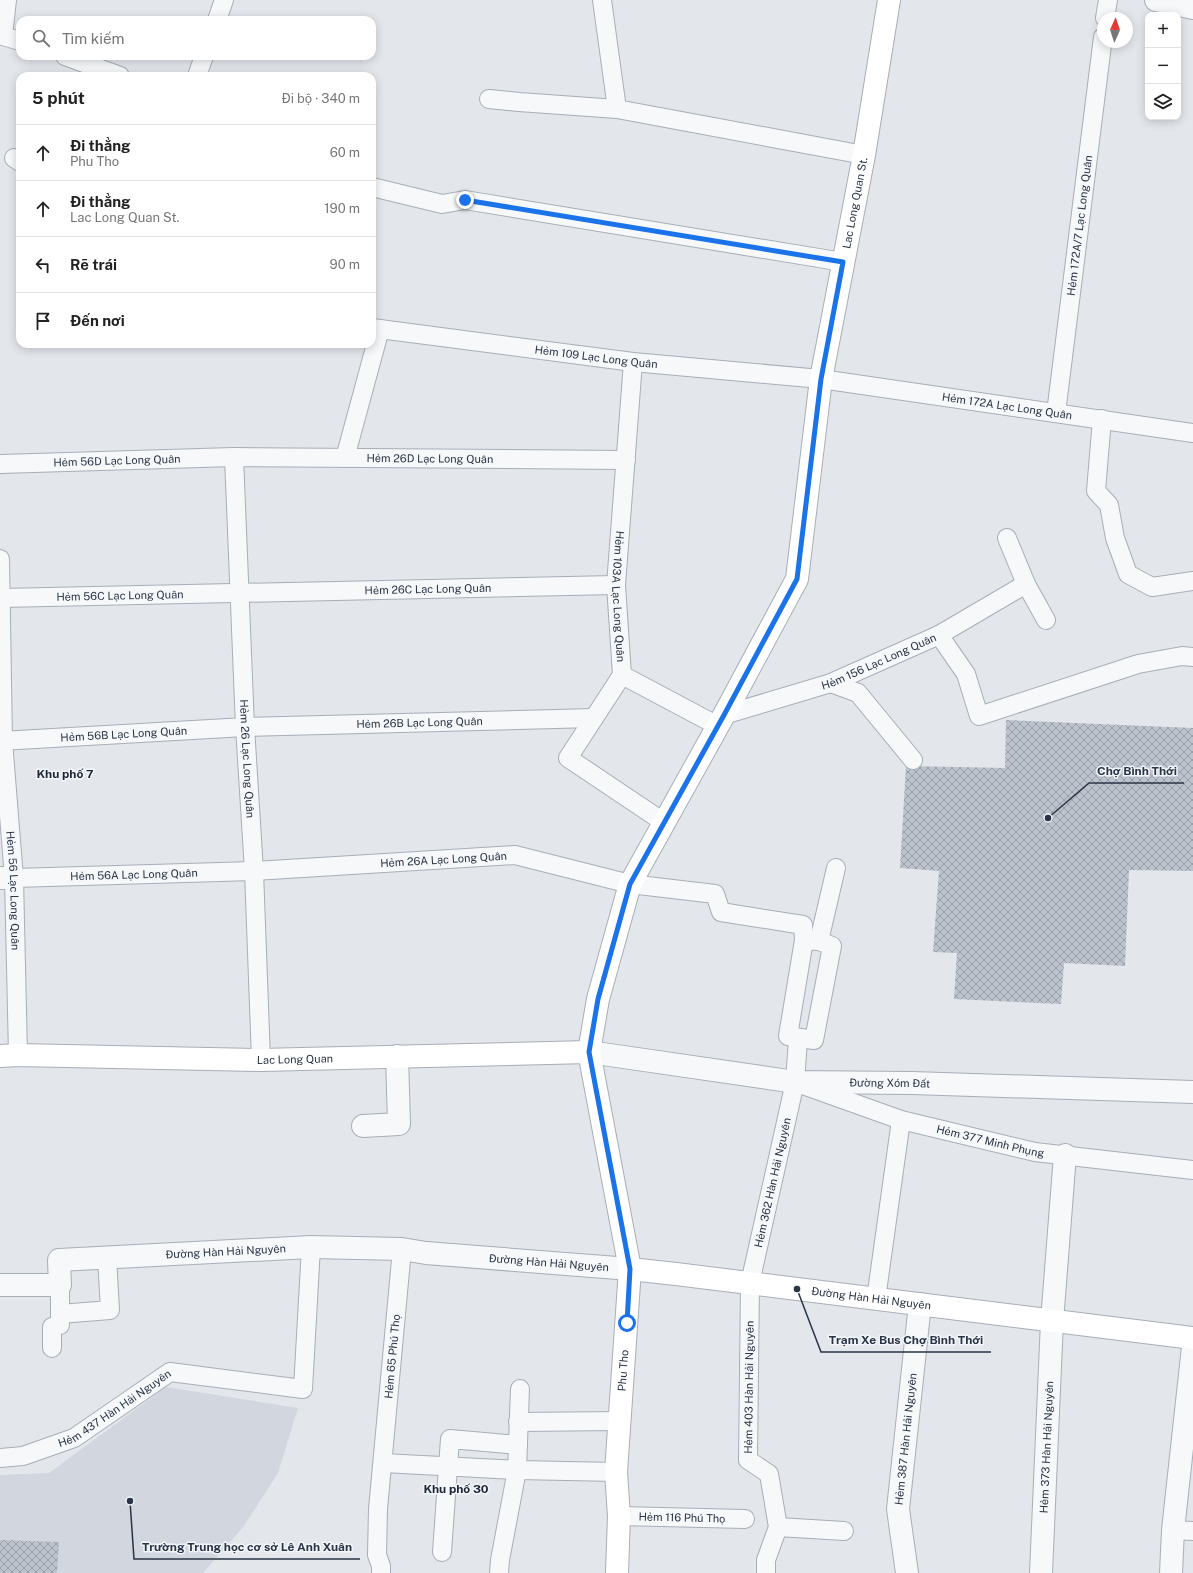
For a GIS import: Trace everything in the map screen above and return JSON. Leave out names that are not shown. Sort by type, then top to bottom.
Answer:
[{"type":"main road","name":"Lac Long Quan St.","points":[[589,1052],[598,999],[630,884],[665,823],[797,579],[821,379],[864,155],[889,0]]},
{"type":"main road","name":"Lac Long Quan","points":[[9,1056],[261,1060],[589,1052]]},
{"type":"main road","name":"Phu Tho","points":[[589,1052],[630,1269],[616,1472],[619,1516],[617,1573]]},
{"type":"main road","name":"Đường Hàn Hải Nguyên","points":[[630,1269],[1193,1338]]},
{"type":"street","points":[[1156,0],[1193,8]]},
{"type":"street","name":"Đường Xóm Đất","points":[[589,1052],[795,1082],[912,1083],[1193,1092]]},
{"type":"street","points":[[363,1126],[399,1124],[397,1056]]},
{"type":"street","name":"Hẻm 373 Hàn Hải Nguyên","points":[[1041,1573],[1052,1321],[1065,1155]]},
{"type":"street","name":"Đường Hàn Hải Nguyên","points":[[60,1285],[59,1260],[311,1247],[402,1249],[426,1253],[630,1269]]},
{"type":"street","points":[[0,1285],[60,1285]]},
{"type":"street","name":"Hẻm 387 Hàn Hải Nguyên","points":[[908,1573],[898,1509],[920,1304]]},
{"type":"street","points":[[1171,1573],[1183,1530],[1193,1347]]},
{"type":"lane","points":[[7,0],[3,36],[16,40]]},
{"type":"lane","points":[[218,16],[224,0]]},
{"type":"lane","points":[[602,0],[617,108]]},
{"type":"lane","points":[[1106,12],[1108,0]]},
{"type":"lane","name":"Hẻm 172A/7 Lạc Long Quân","points":[[1056,413],[1102,48]]},
{"type":"lane","points":[[76,60],[109,72]]},
{"type":"lane","points":[[198,72],[203,60]]},
{"type":"lane","points":[[489,99],[617,108],[864,155]]},
{"type":"lane","points":[[376,188],[442,204],[465,200],[843,262]]},
{"type":"lane","name":"Hẻm 109 Lạc Long Quân","points":[[376,329],[633,362],[821,379]]},
{"type":"lane","points":[[345,458],[371,348]]},
{"type":"lane","name":"Hẻm 103A Lạc Long Quân","points":[[633,362],[616,585],[622,675],[721,720]]},
{"type":"lane","name":"Hẻm 172A Lạc Long Quân","points":[[821,379],[1193,433]]},
{"type":"lane","points":[[1102,419],[1096,491],[1109,506],[1115,538],[1128,574],[1152,587],[1193,580]]},
{"type":"lane","name":"Hẻm 26D Lạc Long Quân","points":[[234,457],[626,460]]},
{"type":"lane","name":"Hẻm 56D Lạc Long Quân","points":[[0,464],[234,457]]},
{"type":"lane","name":"Hẻm 26 Lạc Long Quân","points":[[234,457],[245,727],[254,871],[261,1060]]},
{"type":"lane","points":[[1007,538],[1026,584],[1046,620]]},
{"type":"lane","name":"Hẻm 56 Lạc Long Quân","points":[[0,559],[2,741],[7,878],[9,1056]]},
{"type":"lane","points":[[939,635],[1026,584]]},
{"type":"lane","name":"Hẻm 26C Lạc Long Quân","points":[[240,593],[616,585]]},
{"type":"lane","name":"Hẻm 56C Lạc Long Quân","points":[[0,598],[240,593]]},
{"type":"lane","name":"Hẻm 156 Lạc Long Quân","points":[[721,720],[831,683],[939,635],[966,674],[979,716],[1138,664],[1182,656],[1193,656]]},
{"type":"lane","points":[[622,675],[568,758],[665,823]]},
{"type":"lane","points":[[831,683],[858,693],[913,760]]},
{"type":"lane","name":"Hẻm 26B Lạc Long Quân","points":[[245,727],[594,718]]},
{"type":"lane","name":"Hẻm 56B Lạc Long Quân","points":[[2,741],[245,727]]},
{"type":"lane","name":"Hẻm 26A Lạc Long Quân","points":[[254,871],[515,855],[630,884],[715,894],[721,912],[803,925],[812,940]]},
{"type":"lane","points":[[812,940],[832,946],[814,1040],[788,1036],[812,940],[836,868]]},
{"type":"lane","name":"Hẻm 56A Lạc Long Quân","points":[[7,878],[254,871]]},
{"type":"lane","name":"Hẻm 362 Hàn Hải Nguyên","points":[[750,1283],[795,1082],[798,1038]]},
{"type":"lane","name":"Hẻm 377 Minh Phụng","points":[[795,1082],[901,1120],[1035,1152],[1193,1170]]},
{"type":"lane","points":[[876,1299],[901,1120]]},
{"type":"lane","name":"Hẻm 437 Hàn Hải Nguyên","points":[[0,1458],[23,1456],[74,1438],[170,1372],[303,1389],[311,1247]]},
{"type":"lane","name":"Hẻm 65 Phú Thọ","points":[[381,1573],[381,1566],[377,1555],[378,1509],[402,1249]]},
{"type":"lane","points":[[60,1314],[110,1310],[107,1258]]},
{"type":"lane","name":"Hẻm 403 Hàn Hải Nguyên","points":[[750,1283],[748,1460],[769,1474],[778,1527],[766,1560],[766,1573]]},
{"type":"lane","points":[[52,1348],[52,1327],[60,1325],[60,1285]]},
{"type":"lane","points":[[500,1573],[500,1560],[517,1470],[520,1389]]},
{"type":"lane","points":[[518,1422],[620,1422]]},
{"type":"lane","points":[[442,1552],[450,1439],[518,1445]]},
{"type":"lane","points":[[383,1463],[517,1470],[616,1472]]},
{"type":"lane","name":"Hẻm 116 Phú Thọ","points":[[619,1516],[745,1519]]},
{"type":"lane","points":[[778,1527],[844,1531]]},
{"type":"shaded area","points":[[166,1387],[298,1408],[278,1473],[244,1526],[203,1573],[0,1573],[0,1475],[49,1473]]},
{"type":"building","points":[[1006,720],[1193,728],[1193,871],[1129,870],[1125,966],[1064,963],[1061,1004],[954,999],[957,953],[933,952],[939,871],[900,868],[906,766],[1005,768]]},
{"type":"building","points":[[0,1540],[59,1542],[57,1573],[0,1573]]},
{"type":"place","name":"Chợ Bình Thới","points":[[1048,818]]},
{"type":"place","name":"Trạm Xe Bus Chợ Bình Thới","points":[[797,1289]]},
{"type":"place","name":"Trường Trung học cơ sở Lê Anh Xuân","points":[[130,1501]]},
{"type":"district","name":"Khu phố 7","points":[[65,774]]},
{"type":"district","name":"Khu phố 30","points":[[456,1489]]},
{"type":"route","points":[[465,200],[843,262],[821,379],[797,579],[665,823],[630,884],[598,999],[589,1052],[630,1269],[627,1323]]}]
